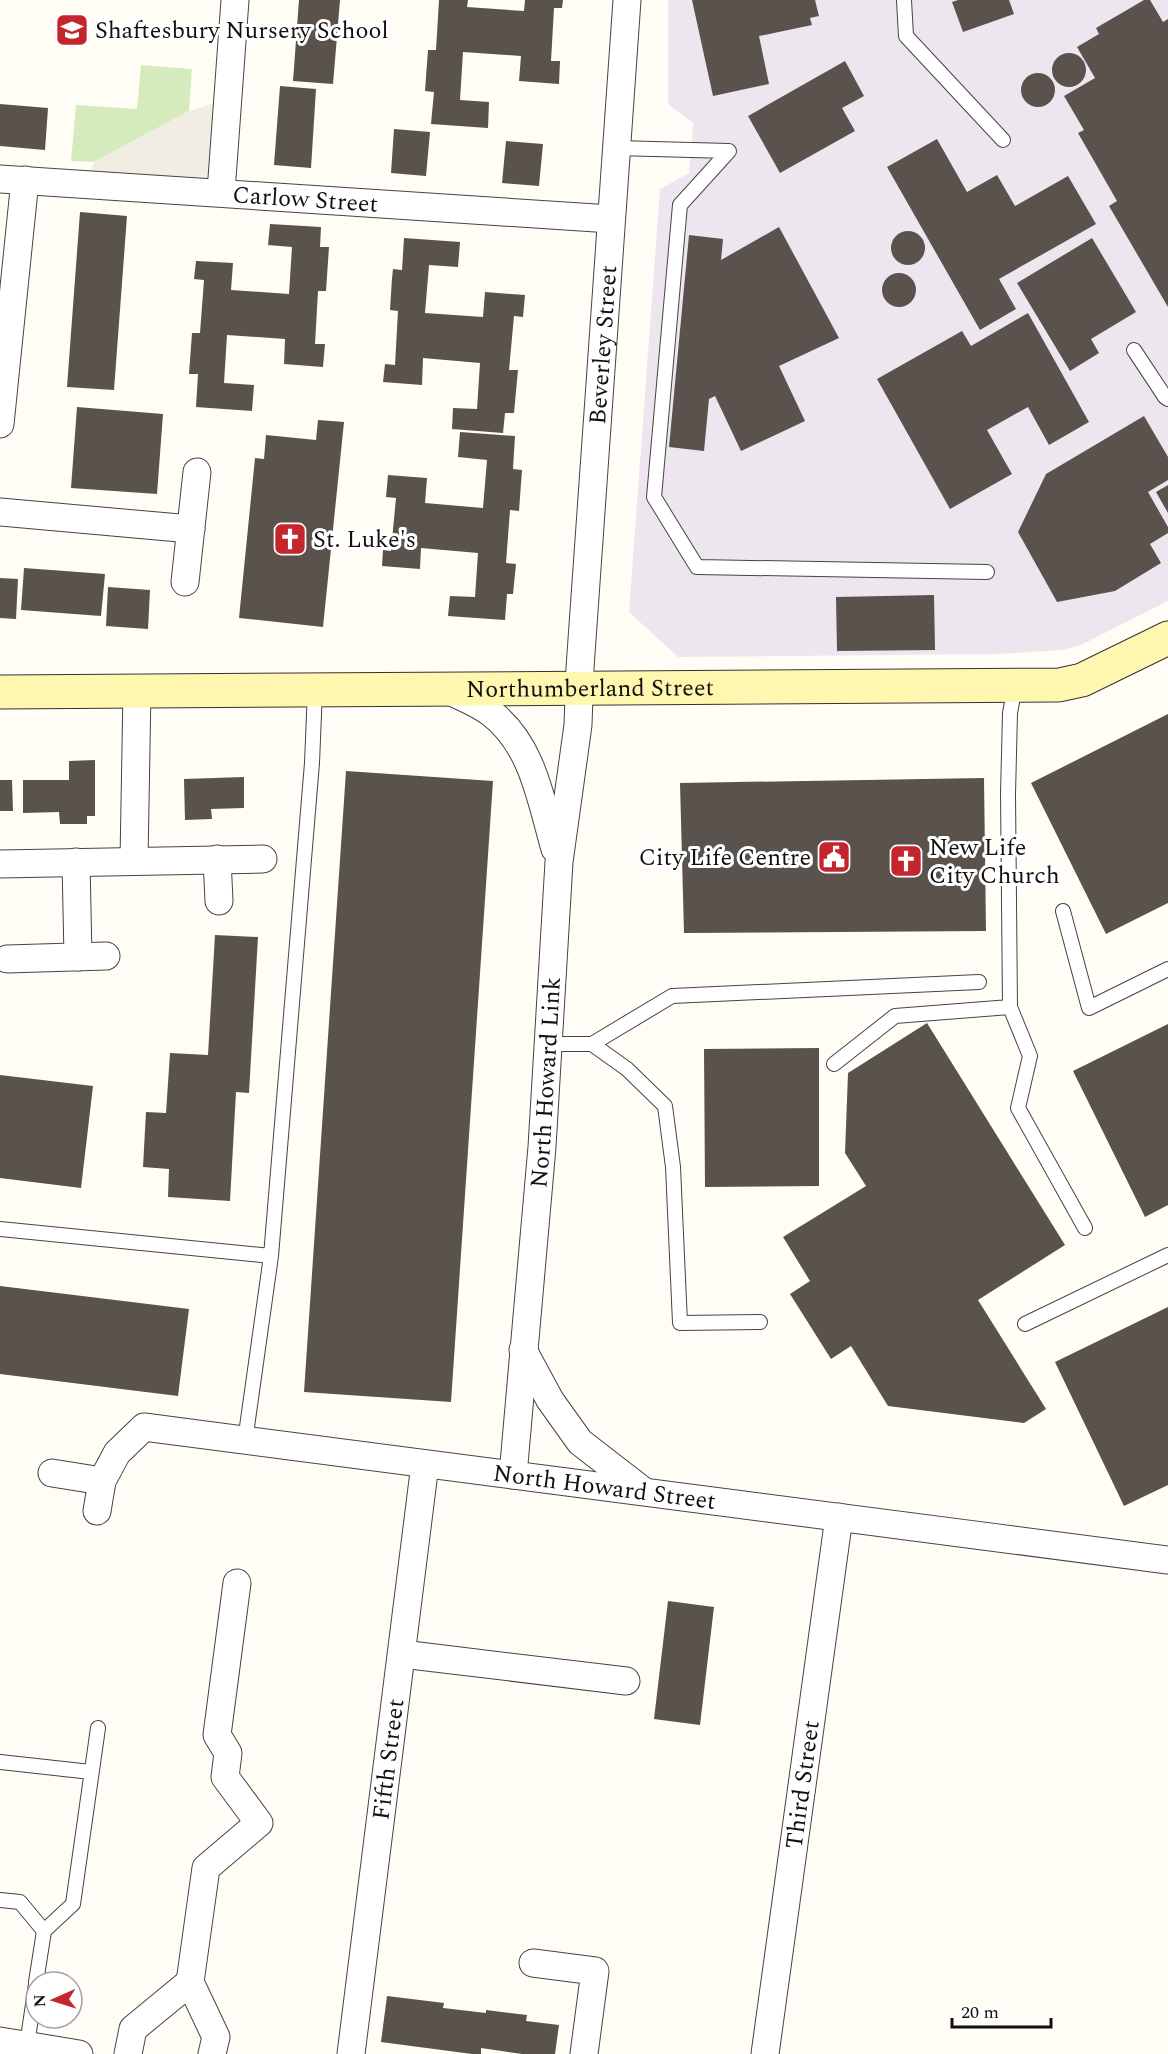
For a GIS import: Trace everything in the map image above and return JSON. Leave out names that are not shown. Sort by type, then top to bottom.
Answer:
[{"type":"main road","name":"Northumberland Street","points":[[0,692],[1059,685],[1082,680],[1168,638]]},
{"type":"street","points":[[221,192],[235,0]]},
{"type":"street","name":"Beverley Street","points":[[580,689],[627,0]]},
{"type":"street","points":[[0,424],[12,179]]},
{"type":"street","name":"Carlow Street","points":[[12,179],[611,219]]},
{"type":"street","points":[[185,582],[197,472]]},
{"type":"street","points":[[0,512],[191,529]]},
{"type":"street","points":[[446,689],[489,711],[508,727],[525,753],[559,862]]},
{"type":"street","name":"North Howard Link","points":[[513,1475],[542,1147],[559,862],[578,725],[580,689]]},
{"type":"street","points":[[134,860],[137,691]]},
{"type":"street","points":[[217,859],[219,901]]},
{"type":"street","points":[[0,864],[263,859]]},
{"type":"street","points":[[76,862],[78,957]]},
{"type":"street","points":[[7,959],[106,956]]},
{"type":"street","points":[[523,1350],[549,1400],[580,1442],[643,1491]]},
{"type":"street","name":"North Howard Street","points":[[97,1511],[102,1481],[117,1453],[144,1427],[1168,1560]]},
{"type":"street","name":"Fifth Street","points":[[351,2054],[425,1464]]},
{"type":"street","points":[[52,1473],[102,1481]]},
{"type":"street","name":"Third Street","points":[[765,2054],[839,1517]]},
{"type":"street","points":[[1133,1555],[1168,1538]]},
{"type":"street","points":[[212,2054],[216,2037],[190,1982],[206,1868],[259,1823],[225,1777],[228,1753],[217,1735],[237,1582]]},
{"type":"street","points":[[402,1654],[626,1681]]},
{"type":"street","points":[[533,1963],[595,1971],[584,2054]]},
{"type":"street","points":[[128,2054],[133,2029],[190,1982]]},
{"type":"street","points":[[0,2041],[79,2054]]},
{"type":"lane","points":[[904,0],[906,36],[1003,140]]},
{"type":"lane","points":[[616,148],[729,152],[680,206],[654,497],[697,567],[987,572]]},
{"type":"lane","points":[[1134,350],[1165,398],[1168,399]]},
{"type":"lane","points":[[1015,686],[1010,713],[1008,794],[1010,1006],[1030,1056],[1018,1108],[1086,1228]]},
{"type":"lane","points":[[245,1441],[271,1256],[311,775],[315,690]]},
{"type":"lane","points":[[1063,911],[1089,1008],[1168,969]]},
{"type":"lane","points":[[548,1044],[592,1044],[672,996],[979,982]]},
{"type":"lane","points":[[834,1064],[895,1016],[1010,1006]]},
{"type":"lane","points":[[592,1044],[627,1069],[665,1106],[673,1167],[680,1323],[760,1322]]},
{"type":"lane","points":[[0,1229],[271,1256]]},
{"type":"lane","points":[[1025,1324],[1168,1255]]},
{"type":"lane","points":[[38,1970],[44,1931],[73,1904],[98,1728]]},
{"type":"lane","points":[[0,1762],[91,1772]]},
{"type":"lane","points":[[0,1900],[20,1902],[44,1931]]},
{"type":"lane","points":[[27,2045],[29,2030]]},
{"type":"shaded area","points":[[668,0],[1168,0],[1168,601],[1081,645],[1062,650],[998,654],[678,657],[629,612],[660,189],[689,173],[693,123],[668,104]]},
{"type":"shaded area","points":[[228,99],[221,192],[85,184],[94,162],[189,111]]},
{"type":"green space","points":[[141,65],[192,69],[189,111],[94,162],[71,161],[76,105],[137,109]]},
{"type":"building","points":[[299,0],[340,0],[333,84],[293,81]]},
{"type":"building","points":[[439,0],[468,0],[467,7],[524,11],[525,0],[563,0],[562,8],[554,8],[551,61],[560,61],[559,84],[519,81],[521,56],[463,52],[460,100],[489,102],[488,128],[431,124],[434,92],[425,91],[428,50],[436,50]]},
{"type":"building","points":[[692,0],[815,0],[819,16],[810,18],[812,25],[759,36],[769,84],[713,96]]},
{"type":"building","points":[[1009,0],[1014,14],[963,32],[952,2]]},
{"type":"building","points":[[1144,0],[1150,0],[1163,22],[1168,19],[1168,307],[1109,206],[1117,201],[1078,133],[1084,130],[1064,96],[1095,78],[1077,47],[1099,34],[1096,28]]},
{"type":"building","points":[[1069,53],[1081,58],[1086,70],[1081,82],[1069,87],[1057,82],[1052,70],[1057,58]]},
{"type":"building","points":[[845,61],[864,96],[842,108],[855,131],[780,173],[748,116]]},
{"type":"building","points":[[1038,73],[1050,78],[1055,90],[1050,102],[1038,107],[1026,102],[1021,90],[1026,78]]},
{"type":"building","points":[[280,86],[316,89],[311,168],[274,165]]},
{"type":"building","points":[[0,104],[48,108],[45,150],[0,146]]},
{"type":"building","points":[[394,129],[430,132],[426,176],[391,173]]},
{"type":"building","points":[[937,139],[967,192],[997,175],[1015,206],[1068,176],[1096,224],[999,279],[1016,309],[980,330],[887,167]]},
{"type":"building","points":[[506,141],[543,144],[539,186],[502,183]]},
{"type":"building","points":[[80,212],[127,216],[114,390],[67,387]]},
{"type":"building","points":[[270,224],[321,227],[320,247],[329,247],[326,291],[318,291],[315,344],[325,344],[323,367],[284,364],[285,339],[227,335],[224,383],[254,385],[252,411],[196,407],[198,374],[189,374],[192,333],[200,333],[204,280],[194,279],[196,261],[233,263],[231,290],[289,294],[292,247],[268,245]]},
{"type":"building","points":[[779,227],[839,338],[779,366],[805,421],[741,451],[715,396],[709,399],[704,451],[669,447],[689,235],[723,239],[721,260]]},
{"type":"building","points":[[908,231],[920,236],[925,248],[920,260],[908,265],[896,260],[891,248],[896,236]]},
{"type":"building","points":[[404,238],[460,242],[458,267],[429,265],[425,313],[483,317],[485,292],[525,295],[523,317],[514,316],[509,370],[518,370],[514,413],[505,413],[503,433],[452,429],[453,408],[477,409],[480,363],[423,358],[422,385],[383,382],[385,364],[395,365],[398,311],[390,310],[392,278],[393,269],[402,270]]},
{"type":"building","points":[[1092,238],[1136,312],[1091,339],[1099,353],[1070,371],[1017,283]]},
{"type":"building","points":[[899,273],[911,278],[916,290],[911,302],[899,307],[887,302],[882,290],[887,278]]},
{"type":"building","points":[[1028,313],[1089,422],[1049,445],[1028,407],[987,430],[1012,474],[950,509],[877,379],[962,331],[971,346]]},
{"type":"building","points":[[77,407],[163,414],[157,494],[71,488]]},
{"type":"building","points":[[1144,416],[1168,457],[1168,480],[1148,492],[1168,527],[1168,533],[1150,544],[1161,563],[1115,591],[1057,602],[1018,532],[1046,474]]},
{"type":"building","name":"St. Luke's","points":[[318,420],[344,422],[323,627],[239,618],[255,458],[264,459],[266,435],[316,440]]},
{"type":"building","points":[[460,432],[515,436],[513,469],[522,470],[519,511],[510,510],[506,563],[516,564],[513,594],[507,594],[505,620],[448,616],[450,596],[475,597],[478,553],[421,548],[420,569],[382,566],[383,550],[391,551],[396,498],[386,497],[388,475],[427,478],[425,503],[483,508],[487,460],[458,457]]},
{"type":"building","points":[[1168,485],[1168,513],[1156,492]]},
{"type":"building","points":[[24,568],[105,574],[101,616],[21,610]]},
{"type":"building","points":[[0,578],[18,579],[16,619],[0,618]]},
{"type":"building","points":[[108,587],[150,590],[148,629],[106,626]]},
{"type":"building","points":[[934,595],[935,650],[837,651],[836,597]]},
{"type":"building","points":[[1168,714],[1168,903],[1106,934],[1031,783]]},
{"type":"building","points":[[95,760],[95,816],[87,816],[87,824],[60,824],[59,812],[23,813],[23,780],[69,780],[69,761]]},
{"type":"building","points":[[346,771],[493,781],[451,1402],[304,1392]]},
{"type":"building","points":[[244,777],[244,808],[211,809],[212,819],[185,820],[184,779]]},
{"type":"building","name":"City Life Centre","points":[[984,778],[986,931],[684,933],[680,783]]},
{"type":"building","points":[[0,780],[12,780],[13,811],[0,811]]},
{"type":"building","points":[[215,935],[258,937],[249,1093],[236,1092],[230,1201],[168,1197],[169,1169],[143,1167],[146,1112],[166,1113],[170,1053],[208,1055]]},
{"type":"building","points":[[927,1023],[1065,1245],[978,1300],[1046,1409],[1024,1423],[888,1406],[851,1346],[831,1359],[790,1294],[810,1281],[783,1237],[866,1186],[845,1153],[848,1073]]},
{"type":"building","points":[[1168,1024],[1168,1205],[1145,1217],[1073,1071]]},
{"type":"building","points":[[819,1048],[819,1186],[705,1187],[704,1049]]},
{"type":"building","points":[[0,1075],[93,1086],[81,1188],[0,1178]]},
{"type":"building","points":[[0,1286],[189,1309],[178,1396],[0,1374]]},
{"type":"building","points":[[1168,1307],[1168,1485],[1124,1506],[1055,1362]]},
{"type":"building","points":[[668,1601],[714,1607],[700,1725],[654,1719]]},
{"type":"building","points":[[387,1996],[444,2003],[443,2008],[527,2015],[526,2021],[559,2025],[555,2054],[522,2054],[481,2048],[481,2054],[472,2054],[381,2042]]},
{"type":"place","name":"Shaftesbury Nursery School","points":[[72,30]]},
{"type":"place","name":"St. Luke's","points":[[290,539]]},
{"type":"place","name":"City Life Centre","points":[[834,857]]},
{"type":"place","name":"New Life City Church","points":[[906,861]]}]
